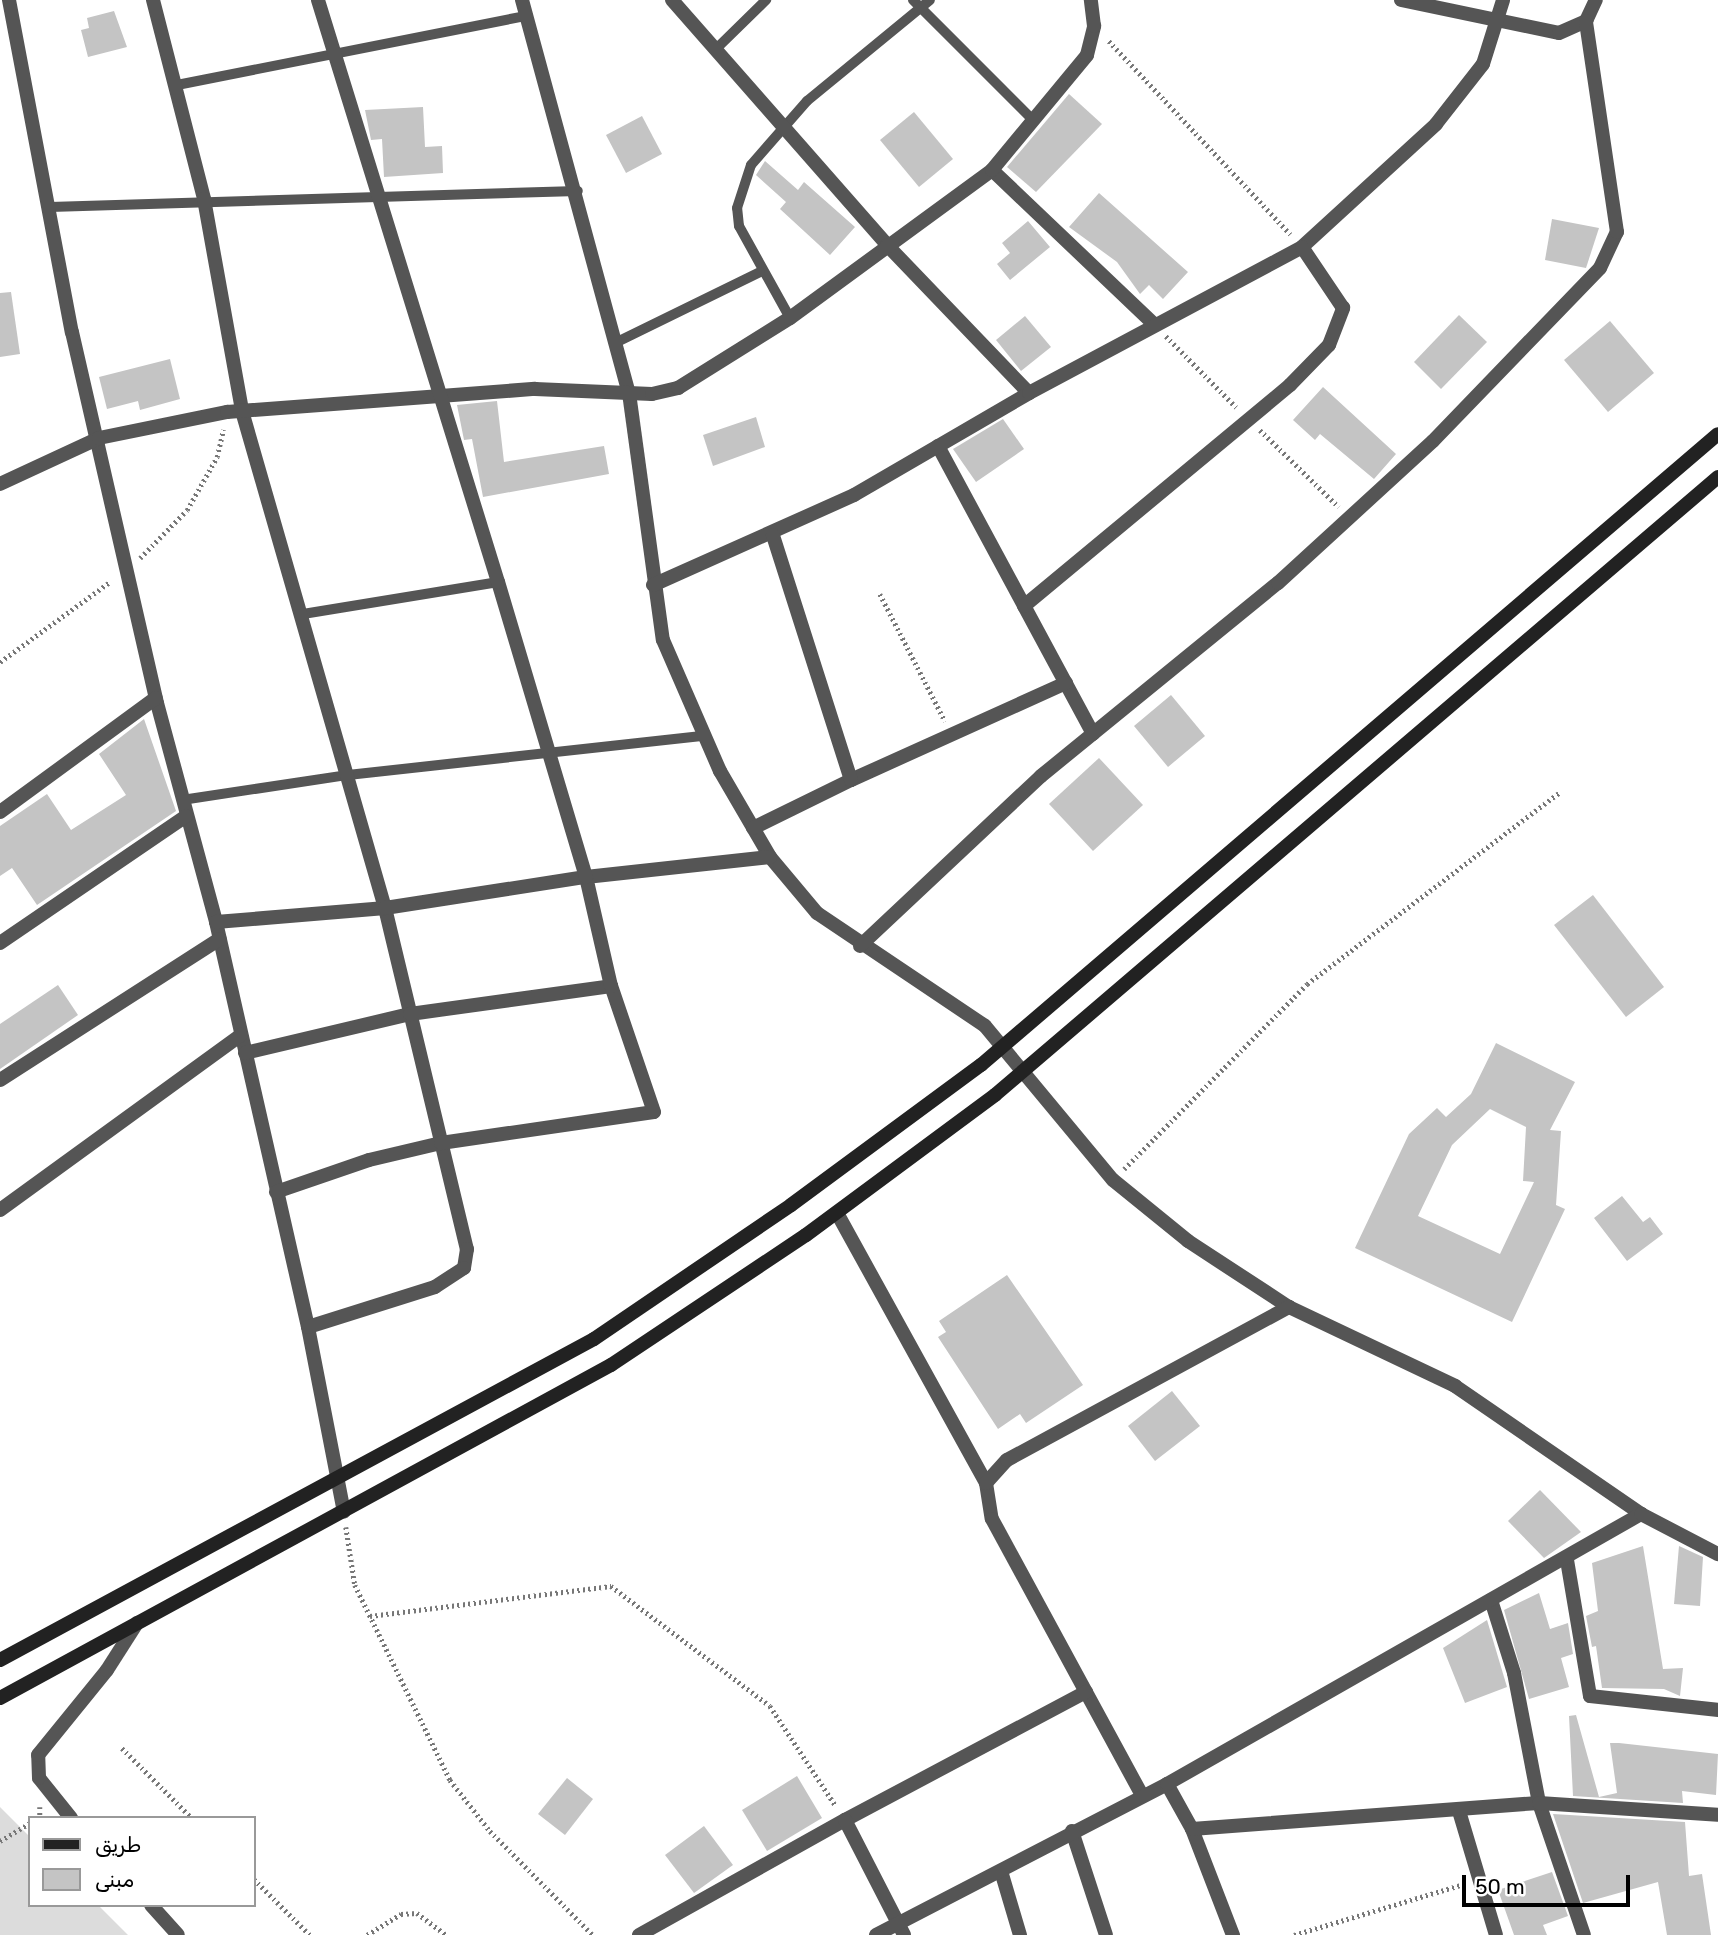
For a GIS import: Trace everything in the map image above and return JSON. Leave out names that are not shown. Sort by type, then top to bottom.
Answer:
[{"type":"street","points":[[9,0],[72,332],[99,438],[156,698],[220,939],[309,1327],[344,1512]]},
{"type":"street","points":[[153,0],[177,85],[204,199],[242,411],[303,614],[385,908],[467,1249],[464,1268],[398,1301],[309,1327]]},
{"type":"street","points":[[276,1192],[369,1160],[441,1143],[654,1112],[611,986],[586,877],[550,755],[498,582],[437,397],[318,0]]},
{"type":"street","points":[[522,0],[578,191],[629,393],[653,585],[663,640],[704,736],[770,856],[817,913],[860,946],[951,999],[1002,1046],[1114,1180],[1188,1241],[1289,1307],[1455,1386],[1641,1514],[1716,1551]]},
{"type":"street","points":[[672,0],[717,48],[781,126],[887,246],[1029,393]]},
{"type":"street","points":[[0,484],[99,438],[242,411],[535,389],[629,393],[678,388],[790,318],[992,170],[1087,55],[1094,26],[1091,0]]},
{"type":"street","points":[[1401,0],[1559,33],[1586,21]]},
{"type":"street","points":[[653,585],[773,535],[938,446],[1029,393],[1302,247],[1436,124],[1483,64],[1503,0]]},
{"type":"street","points":[[860,946],[1093,734],[1278,583],[1433,441],[1600,268],[1617,232],[1586,21],[1596,0]]},
{"type":"street","points":[[992,170],[1155,325]]},
{"type":"street","points":[[1024,606],[1290,385],[1329,345],[1343,308],[1302,247]]},
{"type":"street","points":[[0,1660],[594,1339],[802,1198],[1002,1046],[1718,435]]},
{"type":"street","points":[[938,446],[1093,734]]},
{"type":"street","points":[[0,1698],[611,1364],[837,1213],[1023,1072],[1718,477]]},
{"type":"street","points":[[773,535],[851,780]]},
{"type":"street","points":[[754,828],[851,780],[1066,683]]},
{"type":"street","points":[[0,812],[156,698]]},
{"type":"street","points":[[0,943],[186,816]]},
{"type":"street","points":[[216,922],[385,908],[586,877],[770,856]]},
{"type":"street","points":[[0,1080],[220,939]]},
{"type":"street","points":[[245,1053],[410,1014],[611,986]]},
{"type":"street","points":[[0,1210],[241,1035]]},
{"type":"street","points":[[837,1213],[986,1483],[992,1519],[1142,1795]]},
{"type":"street","points":[[986,1483],[1007,1460],[1289,1307]]},
{"type":"street","points":[[876,1935],[898,1920],[1001,1871],[1167,1784],[1491,1600],[1567,1560],[1641,1514]]},
{"type":"street","points":[[1567,1560],[1590,1696],[1718,1710]]},
{"type":"street","points":[[1491,1600],[1514,1673],[1539,1803],[1584,1935]]},
{"type":"street","points":[[69,1816],[39,1778],[38,1755],[107,1670],[137,1623]]},
{"type":"street","points":[[639,1935],[845,1820],[1086,1692]]},
{"type":"street","points":[[1167,1784],[1192,1829],[1233,1935]]},
{"type":"street","points":[[1192,1829],[1539,1803],[1718,1815]]},
{"type":"street","points":[[1459,1811],[1496,1935]]},
{"type":"street","points":[[845,1820],[904,1935]]},
{"type":"street","points":[[1072,1832],[1106,1935]]},
{"type":"street","points":[[1001,1871],[1020,1935]]},
{"type":"street","points":[[153,1907],[178,1935]]},
{"type":"lane","points":[[717,48],[766,0]]},
{"type":"lane","points":[[790,318],[761,272],[737,208],[751,164],[781,126],[917,4],[930,0]]},
{"type":"lane","points":[[917,4],[1034,121]]},
{"type":"lane","points":[[177,85],[333,57],[526,16]]},
{"type":"lane","points":[[50,207],[204,199],[578,191]]},
{"type":"lane","points":[[615,343],[761,272]]},
{"type":"lane","points":[[303,614],[498,582]]},
{"type":"lane","points":[[182,800],[348,775],[550,755],[704,736]]},
{"type":"path","points":[[1094,26],[1302,247]]},
{"type":"path","points":[[880,593],[952,734]]},
{"type":"path","points":[[1114,1180],[1307,984],[1559,793]]},
{"type":"path","points":[[344,1512],[355,1586],[450,1780],[490,1831],[593,1935]]},
{"type":"path","points":[[370,1616],[611,1586],[770,1706],[845,1820]]},
{"type":"path","points":[[122,1748],[190,1816]]},
{"type":"path","points":[[0,1841],[28,1825]]},
{"type":"path","points":[[1294,1935],[1478,1880]]},
{"type":"path","points":[[256,1881],[310,1935]]},
{"type":"path","points":[[367,1935],[401,1914],[417,1913],[446,1935]]},
{"type":"shaded area","points":[[0,1807],[28,1835],[28,1907],[100,1907],[128,1935],[0,1935]]},
{"type":"building","points":[[114,11],[127,47],[88,57],[81,30],[89,28],[87,18]]},
{"type":"building","points":[[1069,94],[1102,124],[1036,192],[1007,167]]},
{"type":"building","points":[[423,107],[425,147],[442,146],[443,173],[384,177],[382,139],[371,140],[365,110]]},
{"type":"building","points":[[914,112],[953,159],[919,187],[880,140]]},
{"type":"building","points":[[642,116],[662,154],[626,173],[606,135]]},
{"type":"building","points":[[765,161],[798,190],[804,182],[855,227],[830,255],[780,209],[786,202],[756,175]]},
{"type":"building","points":[[1099,193],[1188,272],[1163,299],[1149,285],[1140,294],[1117,262],[1069,227]]},
{"type":"building","points":[[1552,219],[1599,228],[1586,268],[1545,260]]},
{"type":"building","points":[[1028,221],[1050,247],[1010,280],[997,264],[1010,253],[1002,243]]},
{"type":"building","points":[[11,292],[20,354],[0,357],[0,293]]},
{"type":"building","points":[[1459,315],[1487,342],[1441,389],[1414,362]]},
{"type":"building","points":[[1025,316],[1051,347],[1021,371],[996,340]]},
{"type":"building","points":[[1610,321],[1654,373],[1608,412],[1564,360]]},
{"type":"building","points":[[170,359],[180,399],[140,410],[138,401],[107,409],[99,377]]},
{"type":"building","points":[[1323,387],[1396,454],[1374,479],[1320,434],[1315,440],[1293,420]]},
{"type":"building","points":[[497,401],[504,462],[604,446],[609,474],[483,497],[472,439],[464,440],[457,405]]},
{"type":"building","points":[[756,417],[765,447],[713,466],[703,435]]},
{"type":"building","points":[[1003,419],[1024,449],[976,482],[953,449]]},
{"type":"building","points":[[1171,695],[1205,736],[1168,767],[1134,726]]},
{"type":"building","points":[[144,719],[176,811],[37,905],[12,868],[0,876],[0,826],[47,794],[71,830],[126,795],[99,754]]},
{"type":"building","points":[[1099,758],[1143,805],[1093,851],[1049,804]]},
{"type":"building","points":[[1593,895],[1664,987],[1626,1017],[1554,925]]},
{"type":"building","points":[[58,985],[78,1015],[0,1069],[0,1024]]},
{"type":"building","points":[[1496,1043],[1575,1082],[1550,1130],[1561,1131],[1556,1205],[1565,1209],[1512,1322],[1355,1248],[1409,1134],[1437,1108],[1446,1117],[1471,1094]],"holes":[[[1490,1109],[1526,1127],[1523,1181],[1534,1182],[1500,1254],[1418,1216],[1452,1145]]]},
{"type":"building","points":[[1622,1196],[1643,1222],[1650,1217],[1663,1234],[1627,1261],[1594,1218]]},
{"type":"building","points":[[1007,1275],[1083,1385],[1026,1423],[1020,1414],[998,1429],[938,1337],[946,1332],[939,1321]]},
{"type":"building","points":[[1172,1391],[1200,1426],[1155,1461],[1128,1426]]},
{"type":"building","points":[[1540,1490],[1581,1532],[1544,1558],[1508,1521]]},
{"type":"building","points":[[1643,1546],[1663,1669],[1683,1668],[1680,1696],[1664,1689],[1602,1688],[1596,1646],[1592,1647],[1586,1616],[1598,1611],[1592,1563]]},
{"type":"building","points":[[1679,1546],[1703,1557],[1700,1606],[1674,1604]]},
{"type":"building","points":[[1539,1593],[1550,1629],[1568,1623],[1573,1654],[1561,1658],[1569,1687],[1529,1699],[1504,1610]]},
{"type":"building","points":[[1487,1620],[1507,1687],[1465,1703],[1443,1648]]},
{"type":"building","points":[[1576,1715],[1599,1797],[1617,1793],[1610,1743],[1718,1754],[1716,1795],[1682,1791],[1683,1803],[1573,1796],[1569,1716]]},
{"type":"building","points":[[797,1776],[822,1818],[767,1851],[742,1810]]},
{"type":"building","points":[[567,1778],[593,1799],[565,1835],[538,1814]]},
{"type":"building","points":[[1553,1814],[1685,1822],[1689,1876],[1702,1874],[1711,1935],[1667,1935],[1658,1882],[1583,1903]]},
{"type":"building","points":[[704,1826],[733,1865],[694,1893],[665,1855]]},
{"type":"building","points":[[1552,1872],[1568,1916],[1543,1925],[1547,1935],[1514,1935],[1498,1890]]}]
